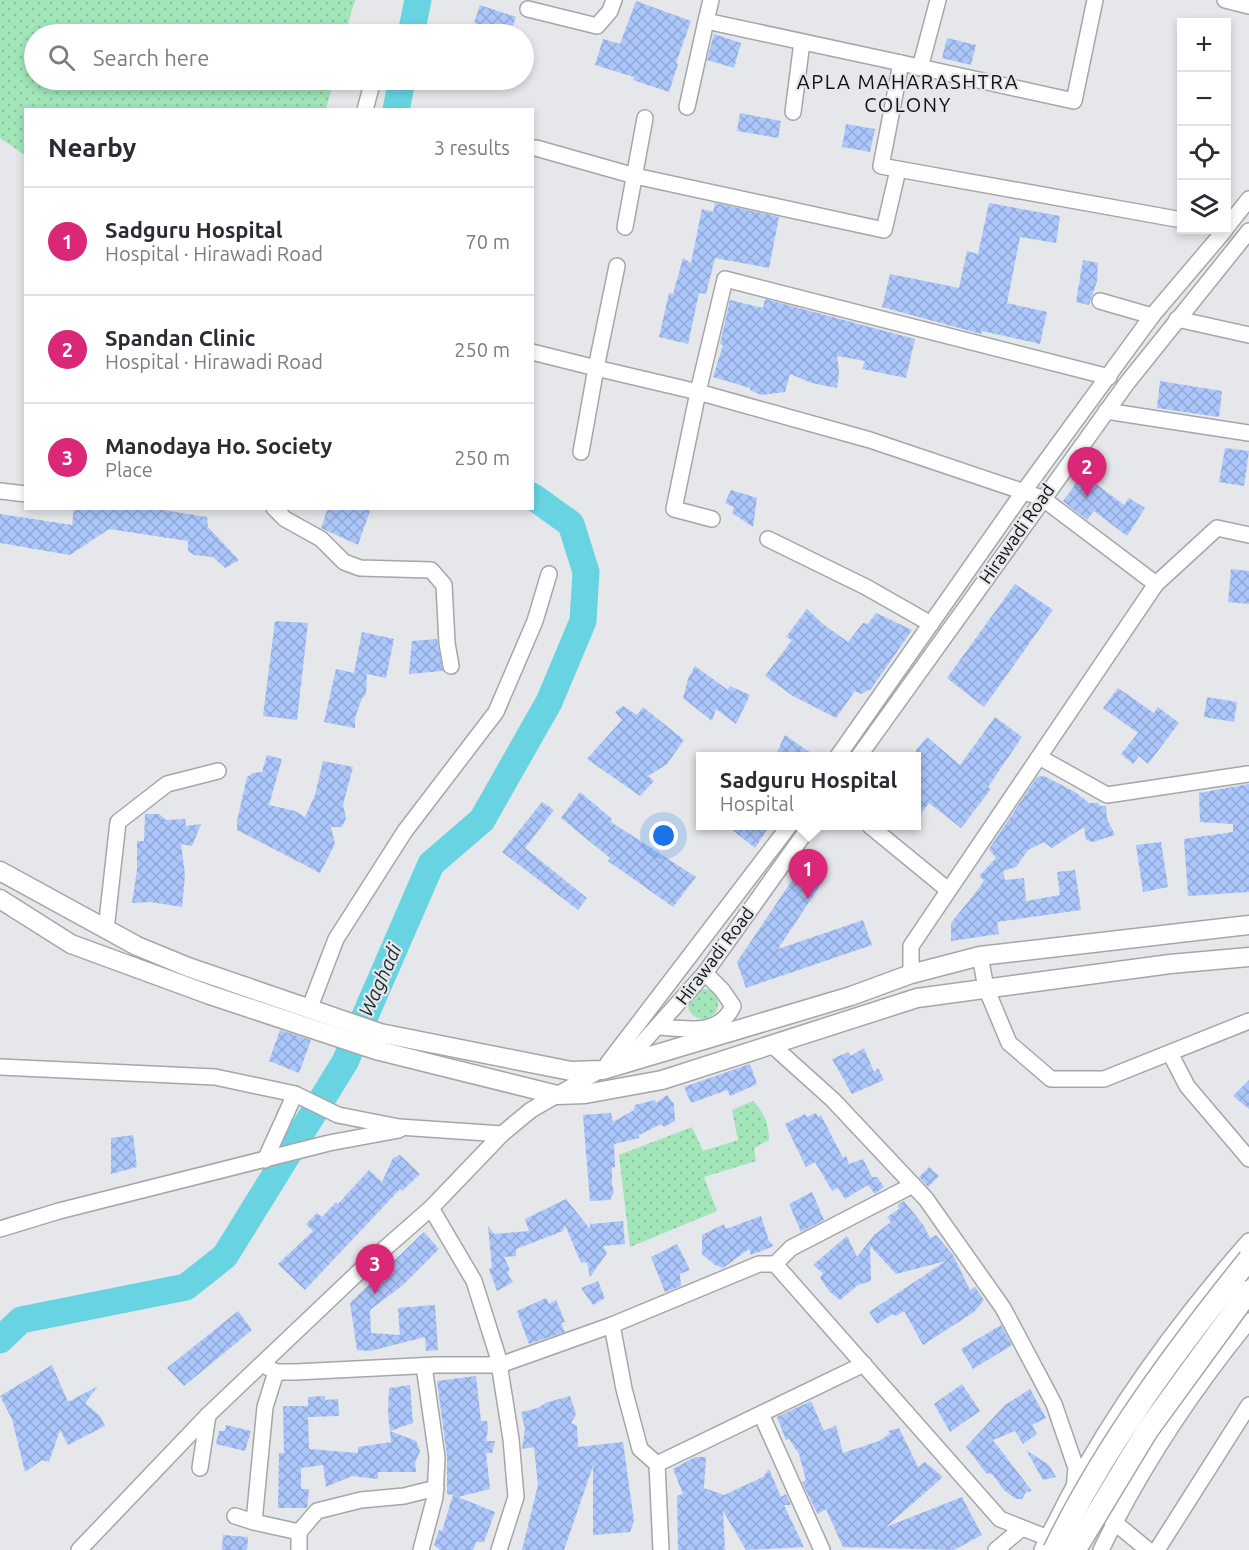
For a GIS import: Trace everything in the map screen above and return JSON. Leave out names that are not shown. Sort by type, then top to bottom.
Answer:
[{"type":"highway","points":[[1048,1546],[1177,1349],[1249,1259]]},
{"type":"highway","points":[[1075,1550],[1147,1431],[1249,1291]]},
{"type":"main road","points":[[0,871],[137,946],[188,967],[316,1010],[378,1042],[557,1095],[585,1094],[662,1080],[917,998],[1249,957]]},
{"type":"main road","points":[[0,899],[71,944],[317,1030],[378,1042],[571,1071],[603,1070],[840,999],[911,974],[980,956],[1249,926]]},
{"type":"street","points":[[528,9],[597,26],[610,11],[614,0]]},
{"type":"street","points":[[687,107],[711,0]]},
{"type":"street","points":[[920,68],[938,0]]},
{"type":"street","points":[[706,21],[1074,100],[1095,0]]},
{"type":"street","points":[[1226,0],[1249,6]]},
{"type":"street","points":[[793,112],[802,42]]},
{"type":"street","points":[[901,63],[881,166],[1177,219]]},
{"type":"street","points":[[366,108],[370,90]]},
{"type":"street","points":[[625,227],[645,118]]},
{"type":"street","points":[[536,148],[635,176],[884,230],[898,170]]},
{"type":"street","points":[[1231,222],[1249,199]]},
{"type":"street","points":[[1231,229],[1249,232]]},
{"type":"street","name":"Hirawadi Road","points":[[862,752],[1106,411],[1177,319],[1249,232]]},
{"type":"street","points":[[841,752],[1024,491],[1152,316],[1221,234]]},
{"type":"street","points":[[581,452],[617,266]]},
{"type":"street","points":[[712,519],[674,509],[698,392],[725,279],[1109,377]]},
{"type":"street","points":[[1100,301],[1152,316]]},
{"type":"street","points":[[1177,319],[1249,334]]},
{"type":"street","points":[[534,352],[698,392],[859,437],[1024,491],[1042,498],[1156,584]]},
{"type":"street","points":[[1106,411],[1249,433]]},
{"type":"street","points":[[0,491],[24,494]]},
{"type":"street","points":[[276,510],[285,519],[321,539],[344,562],[360,568],[431,570],[444,585],[447,643],[451,666]]},
{"type":"street","points":[[911,974],[911,946],[1156,584],[1217,528],[1249,535]]},
{"type":"street","points":[[768,539],[866,587],[931,624]]},
{"type":"street","points":[[316,1010],[336,939],[405,831],[496,712],[535,621],[549,574]]},
{"type":"street","points":[[1039,757],[1107,795],[1249,771]]},
{"type":"street","points":[[106,930],[118,822],[167,784],[218,771]]},
{"type":"street","points":[[603,1070],[785,830]]},
{"type":"street","name":"Hirawadi Road","points":[[79,1550],[208,1415],[269,1368],[366,1265],[431,1208],[502,1134],[531,1110],[637,1049],[705,973],[806,830]]},
{"type":"street","points":[[876,830],[948,890]]},
{"type":"street","points":[[980,956],[986,988],[1009,1042],[1051,1079],[1104,1079],[1171,1055],[1249,1021]]},
{"type":"street","points":[[659,1027],[693,1029],[714,1026],[728,1018],[733,1006],[722,990],[705,973]]},
{"type":"street","points":[[773,1046],[833,1100],[926,1199],[1003,1308],[1050,1396],[1076,1468],[1074,1488]]},
{"type":"street","points":[[1171,1055],[1187,1086],[1249,1159]]},
{"type":"street","points":[[0,1067],[215,1077],[295,1094],[338,1115],[413,1128],[502,1134]]},
{"type":"street","points":[[269,1159],[295,1094]]},
{"type":"street","points":[[0,1229],[59,1211],[329,1143],[413,1128]]},
{"type":"street","points":[[254,1521],[269,1368],[500,1365],[612,1325],[759,1264],[775,1264],[791,1248],[913,1185]]},
{"type":"street","points":[[431,1208],[474,1281],[500,1365],[516,1497],[499,1550]]},
{"type":"street","points":[[775,1264],[1000,1519],[1022,1528],[1048,1546],[1074,1488],[1156,1354],[1249,1241]]},
{"type":"street","points":[[1101,1550],[1158,1446],[1214,1363],[1249,1321]]},
{"type":"street","points":[[612,1325],[624,1389],[640,1449],[657,1464],[661,1550]]},
{"type":"street","points":[[657,1464],[864,1364]]},
{"type":"street","points":[[421,1550],[436,1488],[437,1457],[424,1366]]},
{"type":"street","points":[[1157,1550],[1249,1405]]},
{"type":"street","points":[[761,1414],[822,1550]]},
{"type":"street","points":[[200,1468],[208,1415]]},
{"type":"street","points":[[299,1550],[299,1532],[316,1511],[361,1500],[404,1496],[436,1488]]},
{"type":"street","points":[[1074,1488],[1148,1550]]},
{"type":"street","points":[[235,1516],[299,1532]]},
{"type":"street","points":[[996,1550],[1022,1528]]},
{"type":"green space","points":[[0,0],[355,0],[348,24],[24,24],[24,90],[331,90],[326,108],[24,108],[24,154],[0,138]]},
{"type":"green space","points":[[703,989],[714,993],[718,1004],[714,1015],[703,1019],[692,1015],[688,1004],[692,993]]},
{"type":"green space","points":[[753,1101],[765,1119],[769,1140],[754,1148],[756,1161],[704,1177],[717,1211],[630,1247],[619,1155],[692,1127],[703,1151],[738,1140],[732,1110]]},
{"type":"building","points":[[636,1],[691,21],[676,63],[678,64],[669,92],[633,80],[634,77],[595,65],[603,39],[620,44]]},
{"type":"building","points":[[480,5],[516,17],[514,24],[474,23]]},
{"type":"building","points":[[714,34],[741,43],[734,68],[707,60]]},
{"type":"building","points":[[947,38],[976,45],[971,65],[942,58]]},
{"type":"building","points":[[740,113],[781,121],[778,138],[737,131]]},
{"type":"building","points":[[846,124],[875,129],[870,152],[842,147]]},
{"type":"building","points":[[715,203],[779,217],[769,268],[715,258],[706,294],[699,293],[688,344],[659,337],[669,293],[673,294],[683,258],[691,263],[702,209],[713,212]]},
{"type":"building","points":[[989,203],[1060,216],[1056,243],[1020,237],[1007,303],[1047,312],[1040,344],[982,331],[981,334],[882,307],[890,274],[959,288],[967,251],[978,254]]},
{"type":"building","points":[[1083,260],[1098,263],[1097,281],[1089,305],[1076,302]]},
{"type":"building","points":[[765,299],[915,339],[906,378],[862,369],[865,361],[837,356],[839,372],[837,388],[812,383],[790,374],[785,392],[761,395],[750,388],[713,377],[723,345],[720,344],[730,300],[763,308]]},
{"type":"building","points":[[1160,381],[1222,391],[1219,417],[1157,408]]},
{"type":"building","points":[[1225,448],[1249,451],[1244,486],[1219,482]]},
{"type":"building","points":[[1083,474],[1124,505],[1129,498],[1145,508],[1127,536],[1094,511],[1087,520],[1063,501]]},
{"type":"building","points":[[731,490],[757,498],[753,527],[732,513],[734,507],[725,503]]},
{"type":"building","points":[[74,510],[163,510],[207,517],[208,527],[239,560],[225,568],[213,557],[194,555],[188,551],[188,541],[109,529],[70,555],[0,543],[0,514],[72,525]]},
{"type":"building","points":[[327,510],[370,510],[358,545],[321,528]]},
{"type":"building","points":[[1231,569],[1249,571],[1249,604],[1228,602]]},
{"type":"building","points":[[1015,584],[1053,610],[984,707],[947,678]]},
{"type":"building","points":[[807,609],[848,642],[863,623],[868,624],[876,613],[912,630],[871,689],[861,694],[855,691],[836,718],[793,696],[765,676],[792,640],[786,637]]},
{"type":"building","points":[[275,621],[308,623],[297,720],[263,716]]},
{"type":"building","points":[[362,632],[394,639],[386,678],[367,674],[366,695],[362,698],[355,718],[355,728],[324,722],[336,669],[354,673]]},
{"type":"building","points":[[437,639],[443,671],[409,674],[412,641]]},
{"type":"building","points":[[695,666],[728,690],[730,686],[750,695],[736,724],[716,709],[712,721],[683,698],[688,679]]},
{"type":"building","points":[[1118,688],[1154,713],[1158,707],[1179,723],[1148,764],[1139,756],[1133,764],[1121,754],[1138,733],[1103,708]]},
{"type":"building","points":[[1207,697],[1237,702],[1234,722],[1204,717]]},
{"type":"building","points":[[623,706],[637,715],[643,707],[684,740],[667,764],[648,776],[654,781],[640,796],[587,759],[622,720],[615,712]]},
{"type":"building","points":[[995,717],[1022,737],[988,787],[991,789],[961,828],[929,803],[921,813],[921,752],[916,752],[916,750],[927,737],[960,765]]},
{"type":"building","points":[[785,735],[809,752],[777,752]]},
{"type":"building","points":[[267,755],[282,759],[269,805],[295,811],[305,817],[315,795],[323,761],[353,767],[343,805],[346,818],[342,827],[331,827],[335,844],[320,873],[237,830],[247,777],[253,773],[262,772]]},
{"type":"building","points":[[1044,776],[1075,792],[1089,803],[1106,806],[1107,819],[1115,835],[1093,842],[1086,840],[1084,827],[1052,848],[1044,842],[1028,850],[1016,867],[1003,871],[1005,880],[1024,878],[1026,901],[1060,895],[1057,872],[1075,870],[1081,910],[997,922],[999,934],[951,941],[951,923],[980,887],[984,880],[979,876],[996,858],[989,849],[1037,777]]},
{"type":"building","points":[[1249,784],[1249,892],[1188,896],[1184,839],[1233,832],[1233,824],[1200,822],[1199,793]]},
{"type":"building","points":[[580,792],[612,819],[611,822],[696,877],[673,907],[608,861],[610,858],[561,818]]},
{"type":"building","points":[[542,802],[554,810],[525,848],[587,898],[578,910],[502,852]]},
{"type":"building","points":[[145,814],[159,814],[166,820],[185,819],[186,826],[201,824],[192,846],[181,844],[185,875],[182,907],[151,902],[132,903],[137,870],[137,841],[144,841]]},
{"type":"building","points":[[732,830],[767,830],[755,848]]},
{"type":"building","points":[[1161,842],[1168,887],[1143,892],[1136,845]]},
{"type":"building","points":[[805,861],[827,875],[778,949],[863,920],[872,945],[746,988],[737,962]]},
{"type":"building","points":[[280,1030],[311,1040],[299,1073],[269,1061]]},
{"type":"building","points":[[864,1048],[874,1072],[878,1068],[884,1080],[852,1094],[832,1059],[848,1052],[851,1056]]},
{"type":"building","points":[[750,1064],[757,1084],[730,1096],[727,1090],[691,1103],[684,1087]]},
{"type":"building","points":[[1249,1080],[1249,1109],[1233,1096]]},
{"type":"building","points":[[667,1095],[674,1104],[675,1121],[664,1127],[661,1124],[639,1135],[639,1138],[614,1144],[615,1167],[612,1168],[612,1185],[614,1192],[610,1200],[590,1201],[583,1115],[611,1113],[613,1122],[634,1110],[635,1105],[655,1100],[656,1103]]},
{"type":"building","points":[[816,1113],[818,1117],[821,1115],[843,1158],[846,1156],[849,1164],[863,1159],[872,1177],[877,1177],[884,1187],[875,1194],[868,1185],[845,1199],[838,1188],[832,1191],[815,1162],[806,1167],[785,1124],[805,1114],[807,1117]]},
{"type":"building","points":[[133,1135],[137,1167],[111,1174],[111,1138]]},
{"type":"building","points":[[400,1155],[420,1174],[402,1191],[400,1189],[305,1290],[278,1264],[313,1231],[306,1224],[317,1213],[322,1217],[336,1202],[338,1204],[369,1170],[382,1182],[393,1158]]},
{"type":"building","points":[[929,1167],[939,1176],[928,1187],[919,1177]]},
{"type":"building","points":[[812,1192],[824,1220],[801,1232],[789,1204]]},
{"type":"building","points":[[566,1199],[590,1229],[590,1221],[591,1224],[623,1221],[625,1244],[603,1246],[607,1253],[590,1277],[587,1262],[581,1263],[565,1225],[563,1231],[516,1249],[516,1256],[504,1257],[510,1270],[507,1273],[513,1282],[497,1291],[489,1269],[492,1267],[488,1226],[494,1234],[529,1231],[525,1219]]},
{"type":"building","points":[[904,1201],[924,1226],[930,1238],[936,1235],[953,1255],[970,1290],[975,1287],[984,1300],[974,1312],[923,1345],[904,1311],[896,1316],[893,1314],[877,1324],[869,1312],[946,1261],[896,1274],[870,1246],[871,1281],[858,1285],[840,1300],[829,1291],[820,1278],[823,1273],[813,1265],[847,1236],[857,1257],[874,1235],[891,1222],[887,1217],[899,1209],[898,1204]]},
{"type":"building","points":[[761,1216],[769,1241],[774,1246],[751,1255],[749,1249],[723,1268],[715,1265],[702,1254],[702,1235],[724,1224],[726,1229]]},
{"type":"building","points":[[424,1232],[439,1249],[403,1285],[370,1310],[371,1333],[400,1335],[398,1308],[435,1305],[438,1350],[426,1351],[425,1337],[370,1351],[357,1350],[350,1303]]},
{"type":"building","points":[[677,1244],[690,1270],[680,1274],[681,1286],[665,1292],[651,1257]]},
{"type":"building","points":[[598,1281],[605,1298],[593,1305],[581,1288]]},
{"type":"building","points":[[546,1298],[549,1304],[556,1300],[565,1322],[561,1323],[565,1332],[529,1344],[517,1311]]},
{"type":"building","points":[[238,1311],[252,1330],[184,1386],[167,1368]]},
{"type":"building","points":[[1001,1325],[1012,1345],[973,1369],[961,1349]]},
{"type":"building","points":[[52,1365],[68,1402],[98,1386],[85,1403],[100,1416],[105,1426],[68,1445],[60,1430],[49,1462],[42,1460],[25,1472],[12,1419],[0,1396]]},
{"type":"building","points":[[476,1376],[481,1421],[487,1421],[486,1441],[495,1441],[492,1453],[486,1453],[490,1489],[458,1497],[495,1512],[484,1542],[476,1542],[473,1550],[440,1550],[434,1545],[439,1530],[442,1531],[453,1495],[447,1494],[447,1456],[437,1381]]},
{"type":"building","points":[[962,1384],[980,1411],[950,1432],[934,1404]]},
{"type":"building","points":[[410,1385],[413,1423],[390,1431],[416,1441],[420,1451],[415,1463],[416,1472],[378,1472],[378,1479],[352,1476],[326,1487],[323,1465],[301,1468],[301,1489],[309,1489],[307,1508],[278,1508],[279,1453],[284,1453],[283,1406],[308,1406],[308,1397],[325,1396],[325,1400],[338,1399],[339,1416],[308,1417],[309,1449],[358,1453],[358,1447],[391,1442],[388,1412],[389,1388]]},
{"type":"building","points":[[1030,1389],[1046,1418],[1032,1425],[1037,1434],[1023,1444],[1015,1431],[993,1440],[1032,1491],[1026,1492],[1022,1499],[1016,1499],[1004,1490],[992,1474],[986,1473],[966,1447],[1005,1405]]},
{"type":"building","points":[[570,1396],[576,1414],[571,1423],[577,1426],[578,1447],[623,1442],[634,1521],[630,1532],[593,1535],[593,1466],[564,1550],[522,1550],[538,1485],[534,1447],[522,1449],[525,1429],[521,1412]]},
{"type":"building","points":[[811,1401],[824,1431],[836,1425],[843,1453],[879,1441],[890,1434],[888,1431],[899,1428],[918,1467],[925,1462],[943,1477],[886,1527],[962,1497],[982,1535],[954,1550],[843,1547],[826,1509],[818,1514],[814,1507],[802,1482],[806,1480],[799,1454],[789,1439],[786,1440],[777,1417]]},
{"type":"building","points":[[226,1425],[251,1431],[245,1451],[216,1444],[219,1431],[225,1431]]},
{"type":"building","points":[[1026,1450],[1049,1465],[1056,1477],[1043,1480]]},
{"type":"building","points":[[695,1457],[706,1457],[704,1488],[724,1495],[763,1477],[769,1469],[781,1497],[786,1494],[791,1505],[784,1505],[804,1547],[746,1550],[723,1511],[725,1550],[678,1550],[677,1496],[683,1494],[673,1469]]},
{"type":"building","points":[[223,1535],[248,1537],[247,1550],[222,1550]]},
{"type":"waterway","name":"Waghadi","points":[[413,24],[418,0]]},
{"type":"waterway","name":"Waghadi","points":[[396,108],[400,90]]},
{"type":"waterway","name":"Waghadi","points":[[0,1340],[21,1320],[186,1287],[225,1256],[345,1062],[431,864],[482,820],[549,702],[583,621],[586,572],[571,524],[534,497]]},
{"type":"place","name":"Spandan Clinic","points":[[1087,497]]},
{"type":"place","name":"Sadguru Hospital","points":[[808,899]]},
{"type":"place","name":"Manodaya Ho. Society","points":[[375,1294]]},
{"type":"district","name":"APLA MAHARASHTRA COLONY","points":[[908,94]]}]
